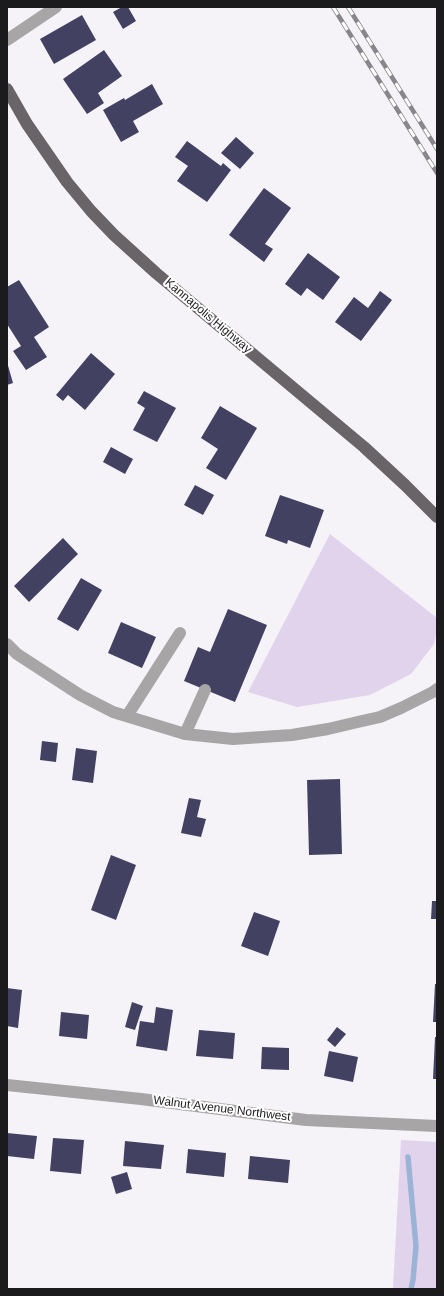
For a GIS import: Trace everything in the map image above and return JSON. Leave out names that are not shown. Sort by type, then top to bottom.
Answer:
[{"type":"main road","name":"Kannapolis Highway","points":[[7,89],[27,124],[68,182],[91,211],[114,235],[146,264],[364,447],[437,517]]},
{"type":"street","points":[[7,40],[56,7]]},
{"type":"street","points":[[127,716],[180,633]]},
{"type":"street","points":[[7,644],[17,654],[80,695],[113,712],[185,734],[233,739],[292,735],[328,729],[380,717],[436,693]]},
{"type":"street","points":[[185,734],[206,690]]},
{"type":"street","name":"Walnut Avenue Northwest","points":[[7,1085],[141,1099],[306,1120],[437,1126]]},
{"type":"shaded area","points":[[330,534],[437,618],[437,630],[434,644],[411,674],[370,695],[297,707],[248,692]]},
{"type":"shaded area","points":[[401,1140],[437,1142],[437,1289],[297,1289],[393,1288]]},
{"type":"building","points":[[122,7],[128,7],[136,21],[123,29],[113,12]]},
{"type":"building","points":[[82,15],[96,40],[54,64],[40,39]]},
{"type":"building","points":[[104,50],[122,76],[98,93],[104,103],[87,114],[63,79]]},
{"type":"building","points":[[152,84],[163,104],[133,121],[139,132],[121,142],[103,110],[124,98],[125,100]]},
{"type":"building","points":[[236,137],[254,153],[240,169],[221,153]]},
{"type":"building","points":[[187,141],[221,166],[223,163],[231,170],[207,202],[177,181],[188,166],[175,157]]},
{"type":"building","points":[[264,188],[291,208],[265,244],[273,249],[264,262],[229,235]]},
{"type":"building","points":[[308,253],[340,277],[323,300],[307,288],[301,296],[285,284]]},
{"type":"building","points":[[19,280],[49,327],[34,337],[47,357],[26,370],[13,351],[21,346],[7,324],[7,287]]},
{"type":"building","points":[[380,291],[392,300],[361,341],[335,322],[354,297],[368,308]]},
{"type":"building","points":[[91,353],[115,374],[85,410],[68,395],[63,401],[56,395]]},
{"type":"building","points":[[7,362],[13,383],[7,385]]},
{"type":"building","points":[[144,391],[176,408],[157,442],[133,430],[145,408],[137,403]]},
{"type":"building","points":[[220,406],[257,428],[226,480],[206,468],[218,449],[201,438]]},
{"type":"building","points":[[111,447],[133,459],[125,474],[103,462]]},
{"type":"building","points":[[195,485],[214,495],[203,515],[184,505]]},
{"type":"building","points":[[280,495],[324,510],[310,548],[288,540],[287,544],[265,536]]},
{"type":"building","points":[[63,538],[78,554],[29,602],[14,586]]},
{"type":"building","points":[[81,578],[102,590],[78,631],[57,619]]},
{"type":"building","points":[[228,609],[267,625],[235,702],[184,681],[198,647],[210,652]]},
{"type":"building","points":[[121,622],[156,637],[142,668],[108,653]]},
{"type":"building","points":[[42,741],[58,743],[56,762],[40,760]]},
{"type":"building","points":[[76,748],[97,751],[93,783],[72,780]]},
{"type":"building","points":[[340,779],[342,854],[309,855],[307,780]]},
{"type":"building","points":[[189,798],[201,800],[197,817],[206,819],[201,837],[181,833]]},
{"type":"building","points":[[111,855],[136,865],[116,920],[91,910]]},
{"type":"building","points":[[432,901],[437,901],[437,919],[431,919]]},
{"type":"building","points":[[254,912],[280,921],[268,956],[241,946]]},
{"type":"building","points":[[435,984],[437,984],[437,1022],[433,1022]]},
{"type":"building","points":[[7,988],[22,990],[18,1028],[7,1026]]},
{"type":"building","points":[[132,1002],[143,1006],[135,1030],[125,1027]]},
{"type":"building","points":[[156,1007],[173,1010],[167,1051],[136,1046],[140,1021],[154,1023]]},
{"type":"building","points":[[61,1012],[89,1015],[87,1039],[59,1036]]},
{"type":"building","points":[[337,1027],[346,1034],[335,1047],[327,1040]]},
{"type":"building","points":[[199,1030],[235,1033],[233,1059],[196,1056]]},
{"type":"building","points":[[435,1037],[437,1037],[437,1079],[433,1079]]},
{"type":"building","points":[[262,1047],[289,1048],[289,1070],[261,1069]]},
{"type":"building","points":[[329,1051],[358,1057],[353,1082],[324,1076]]},
{"type":"building","points":[[7,1133],[37,1136],[34,1159],[7,1156]]},
{"type":"building","points":[[53,1138],[84,1140],[81,1174],[50,1171]]},
{"type":"building","points":[[125,1141],[164,1145],[161,1169],[123,1166]]},
{"type":"building","points":[[188,1149],[226,1153],[224,1177],[186,1173]]},
{"type":"building","points":[[250,1156],[290,1160],[288,1183],[248,1179]]},
{"type":"building","points":[[127,1172],[132,1189],[116,1194],[111,1177]]},
{"type":"waterway","points":[[408,1157],[416,1246],[411,1289]]},
{"type":"railway","points":[[333,7],[437,173]]},
{"type":"railway","points":[[348,7],[437,149]]}]
